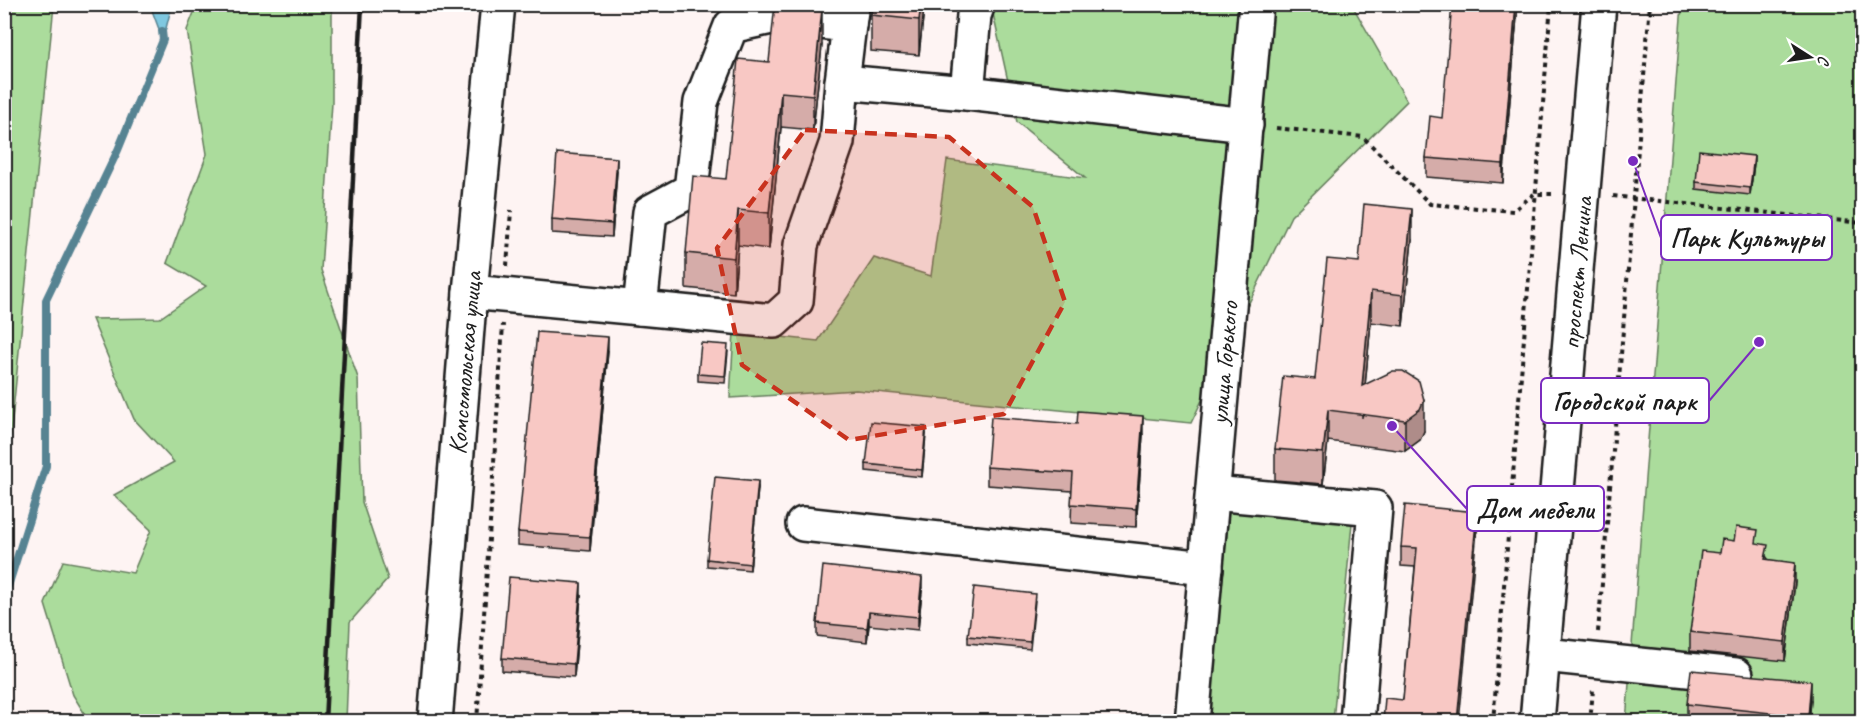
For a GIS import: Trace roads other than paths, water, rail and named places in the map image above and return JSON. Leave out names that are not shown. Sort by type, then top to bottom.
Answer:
[{"type":"street","name":"Комсомольская улица","points":[[435,722],[470,292],[498,4]]},
{"type":"street","points":[[967,93],[974,15],[978,4]]},
{"type":"street","name":"улица Горького","points":[[1192,722],[1256,4]]},
{"type":"street","name":"проспект Ленина","points":[[1537,722],[1599,4]]},
{"type":"street","points":[[470,292],[774,321],[796,301],[801,245],[837,142],[851,15],[772,17],[731,26],[701,102],[691,190],[650,212],[640,308]]},
{"type":"street","points":[[842,82],[967,93],[1246,125]]},
{"type":"street","points":[[1213,493],[1375,508],[1357,722]]},
{"type":"street","points":[[803,524],[1206,568]]},
{"type":"street","points":[[1544,655],[1767,678]]},
{"type":"water","points":[[150,5],[172,5],[163,40]]},
{"type":"waterway","points":[[4,599],[46,466],[46,300],[118,150],[163,40],[162,31]]},
{"type":"railway","points":[[325,722],[362,4]]},
{"type":"place","name":"Парк Культуры","points":[[1633,161]]},
{"type":"place","name":"Городской парк","points":[[1759,342]]},
{"type":"place","name":"Дом мебели","points":[[1392,426]]}]
